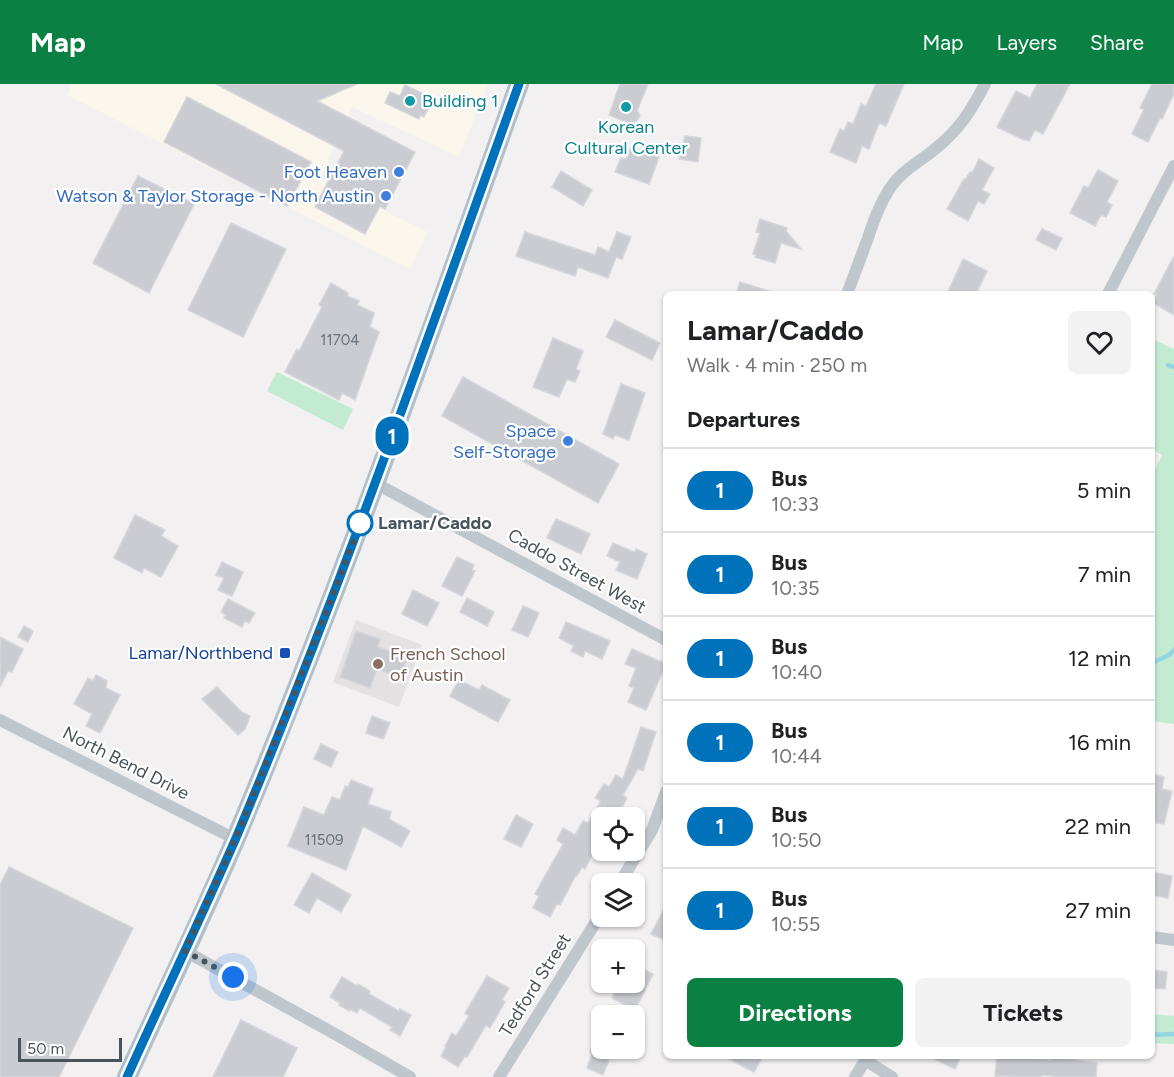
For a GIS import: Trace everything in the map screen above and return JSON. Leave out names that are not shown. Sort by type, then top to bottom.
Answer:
[{"type":"main road","points":[[127,1077],[235,839],[331,600],[519,84]]},
{"type":"street","points":[[848,291],[883,198],[907,169],[935,150],[952,134],[969,115],[985,84]]},
{"type":"street","points":[[1110,291],[1174,166]]},
{"type":"street","name":"Caddo Street West","points":[[375,483],[663,638]]},
{"type":"street","name":"North Bend Drive","points":[[0,720],[235,839]]},
{"type":"street","points":[[626,873],[652,830],[663,800]]},
{"type":"street","name":"Tedford Street","points":[[499,1077],[593,927]]},
{"type":"street","points":[[1155,937],[1174,940]]},
{"type":"street","points":[[185,951],[410,1077]]},
{"type":"street","points":[[855,1077],[865,1059]]},
{"type":"street","points":[[867,1059],[892,1077]]},
{"type":"shaded area","points":[[72,84],[488,84],[459,157],[352,107],[320,179],[428,232],[410,269],[67,95]]},
{"type":"shaded area","name":"French School of Austin","points":[[356,620],[422,645],[399,707],[333,682]]},
{"type":"green space","points":[[1155,340],[1174,349],[1174,724],[1155,721],[1155,470],[1162,455],[1155,451]]},
{"type":"green space","points":[[277,372],[353,409],[343,430],[267,391]]},
{"type":"green space","points":[[1155,1014],[1174,1016],[1174,1044],[1155,1043]]},
{"type":"building","points":[[216,84],[357,84],[317,101],[415,152],[385,209],[380,206],[365,234],[315,207],[344,151]]},
{"type":"building","name":"Korean Cultural Center","points":[[620,84],[648,84],[637,111],[640,115],[638,120],[631,124],[609,115]]},
{"type":"building","points":[[876,84],[904,84],[886,126],[879,123],[869,149],[862,146],[856,163],[830,152],[840,129],[844,131],[848,122],[853,124],[861,104],[866,106]]},
{"type":"building","points":[[1037,84],[1070,84],[1043,134],[1035,130],[1029,141],[997,127],[1016,91],[1030,98]]},
{"type":"building","points":[[1152,84],[1174,84],[1174,94],[1148,142],[1132,134],[1144,109],[1140,108]]},
{"type":"building","name":"Building 1","points":[[405,85],[434,99],[424,117],[420,115],[419,119],[385,103],[390,92],[400,96]]},
{"type":"building","points":[[187,97],[311,162],[287,206],[164,142]]},
{"type":"building","points":[[685,136],[701,138],[698,162],[679,159]]},
{"type":"building","points":[[630,149],[638,152],[642,150],[659,157],[649,184],[615,172],[621,158],[626,159]]},
{"type":"building","points":[[979,159],[994,168],[982,190],[990,194],[984,204],[978,201],[968,221],[947,209],[964,179],[970,172],[972,173]]},
{"type":"building","points":[[1098,170],[1118,181],[1107,202],[1112,205],[1106,217],[1101,215],[1095,226],[1070,213],[1084,186],[1088,188]]},
{"type":"building","points":[[561,171],[592,190],[583,206],[552,187]]},
{"type":"building","points":[[138,176],[194,204],[149,293],[93,263]]},
{"type":"building","points":[[760,219],[787,228],[786,231],[801,249],[781,243],[775,263],[755,257],[756,255],[753,254],[760,233],[756,232]]},
{"type":"building","points":[[231,223],[286,249],[243,337],[188,310]]},
{"type":"building","points":[[1042,229],[1062,238],[1056,250],[1036,240]]},
{"type":"building","points":[[525,232],[595,255],[598,247],[609,252],[617,232],[631,237],[622,259],[616,257],[608,278],[578,267],[575,276],[516,256]]},
{"type":"building","points":[[1174,256],[1174,315],[1155,304],[1157,294],[1155,292]]},
{"type":"building","points":[[963,259],[987,271],[977,291],[948,291]]},
{"type":"building","points":[[740,282],[769,291],[737,291]]},
{"type":"building","points":[[331,283],[348,293],[347,296],[359,301],[357,305],[374,313],[370,327],[379,332],[355,400],[342,393],[339,400],[285,372],[322,307],[319,305]]},
{"type":"building","points":[[615,320],[660,343],[652,360],[606,337]]},
{"type":"building","points":[[553,338],[583,351],[576,369],[580,371],[575,382],[567,379],[559,397],[533,387]]},
{"type":"building","name":"Space Self-Storage","points":[[463,377],[619,464],[598,503],[442,416]]},
{"type":"building","points":[[621,384],[645,393],[629,440],[615,435],[613,439],[603,434]]},
{"type":"building","points":[[135,515],[165,530],[161,536],[178,546],[161,577],[144,568],[142,573],[114,558]]},
{"type":"building","points":[[556,519],[590,534],[581,554],[547,538]]},
{"type":"building","points":[[613,543],[634,552],[636,549],[647,554],[637,579],[616,570],[620,562],[607,556]]},
{"type":"building","points":[[457,557],[474,565],[472,570],[475,571],[462,596],[442,586]]},
{"type":"building","points":[[222,562],[243,572],[232,596],[218,590],[224,578],[216,575]]},
{"type":"building","points":[[413,590],[439,603],[427,626],[402,614]]},
{"type":"building","points":[[467,598],[494,612],[487,626],[460,612]]},
{"type":"building","points":[[228,599],[255,613],[249,623],[245,621],[242,627],[224,618],[226,615],[221,612]]},
{"type":"building","points":[[523,606],[539,613],[528,637],[512,630]]},
{"type":"building","points":[[566,622],[610,641],[602,659],[585,651],[583,657],[571,651],[574,646],[559,638]]},
{"type":"building","points":[[24,626],[33,631],[28,642],[18,637]]},
{"type":"building","points":[[356,631],[380,639],[378,647],[408,657],[400,677],[377,669],[370,688],[340,677]]},
{"type":"building","points":[[0,637],[23,649],[12,672],[8,671],[0,687]]},
{"type":"building","points":[[632,649],[663,663],[663,671],[646,710],[628,702],[634,688],[629,686],[636,668],[625,664]]},
{"type":"building","points":[[96,675],[107,681],[106,688],[120,695],[100,733],[86,726],[92,714],[74,704],[88,678],[93,681]]},
{"type":"building","points":[[459,680],[479,690],[482,685],[510,700],[498,722],[450,696]]},
{"type":"building","points":[[217,687],[243,713],[250,716],[245,729],[238,735],[202,699]]},
{"type":"building","points":[[372,716],[390,723],[383,739],[366,733]]},
{"type":"building","points":[[641,727],[656,732],[643,771],[638,769],[623,795],[627,798],[622,807],[597,807],[601,801],[595,798],[604,784],[609,787],[616,775],[623,779]]},
{"type":"building","points":[[321,744],[338,752],[331,767],[314,759]]},
{"type":"building","points":[[1155,775],[1164,777],[1162,789],[1172,791],[1164,824],[1155,822]]},
{"type":"building","points":[[351,780],[373,789],[368,804],[391,812],[389,819],[410,831],[401,847],[363,826],[346,870],[288,846],[304,807],[324,815],[332,797],[340,800],[345,786],[348,787]]},
{"type":"building","points":[[516,815],[533,824],[521,847],[504,839]]},
{"type":"building","points":[[591,818],[591,857],[585,869],[582,867],[576,875],[560,905],[557,904],[550,917],[533,908],[539,896],[535,894],[563,844],[557,840],[563,828],[575,835],[583,821],[588,823]]},
{"type":"building","points":[[9,867],[133,928],[59,1077],[0,1077],[0,885]]},
{"type":"building","points":[[312,873],[351,895],[341,912],[317,898],[309,913],[294,905]]},
{"type":"building","points":[[1155,873],[1172,876],[1168,898],[1155,896]]},
{"type":"building","points":[[663,911],[663,940],[651,934]]},
{"type":"building","points":[[645,970],[653,974],[645,990]]},
{"type":"building","points":[[1155,970],[1167,972],[1165,989],[1155,988]]},
{"type":"building","points":[[487,976],[509,988],[502,1000],[505,1002],[490,1028],[486,1025],[467,1057],[465,1056],[458,1067],[441,1056],[452,1033],[456,1036],[469,1016],[465,1013]]},
{"type":"building","points":[[342,977],[370,991],[369,994],[399,1011],[400,1009],[411,1015],[400,1036],[390,1030],[392,1027],[360,1008],[357,1013],[350,1009],[349,1011],[330,997]]},
{"type":"building","points":[[614,993],[644,993],[638,1005],[625,1005],[612,998]]},
{"type":"building","points":[[241,1020],[297,1048],[283,1077],[213,1077]]},
{"type":"building","points":[[591,1056],[591,1059],[610,1059],[603,1075],[587,1068]]},
{"type":"building","points":[[729,1059],[761,1059],[754,1072]]},
{"type":"building","points":[[934,1059],[960,1059],[955,1069]]},
{"type":"building","points":[[997,1059],[1066,1059],[1097,1063],[1096,1077],[995,1076]]},
{"type":"waterway","points":[[1168,365],[1174,367]]},
{"type":"waterway","points":[[1155,662],[1174,650]]},
{"type":"waterway","points":[[1155,1035],[1174,1034]]},
{"type":"bus line","name":"1","points":[[127,1077],[235,839],[299,682],[375,483],[519,84]]},
{"type":"place","name":"Building 1","points":[[410,101]]},
{"type":"place","name":"Korean Cultural Center","points":[[626,107]]},
{"type":"place","name":"Foot Heaven","points":[[399,172]]},
{"type":"place","name":"Watson & Taylor Storage - North Austin","points":[[386,196]]},
{"type":"place","name":"Space Self-Storage","points":[[568,441]]},
{"type":"place","name":"Lamar/Caddo","points":[[360,523]]},
{"type":"place","name":"Lamar/Northbend","points":[[285,653]]},
{"type":"place","name":"French School of Austin","points":[[378,664]]},
{"type":"route","points":[[233,977],[185,951],[240,828],[360,523]]}]
